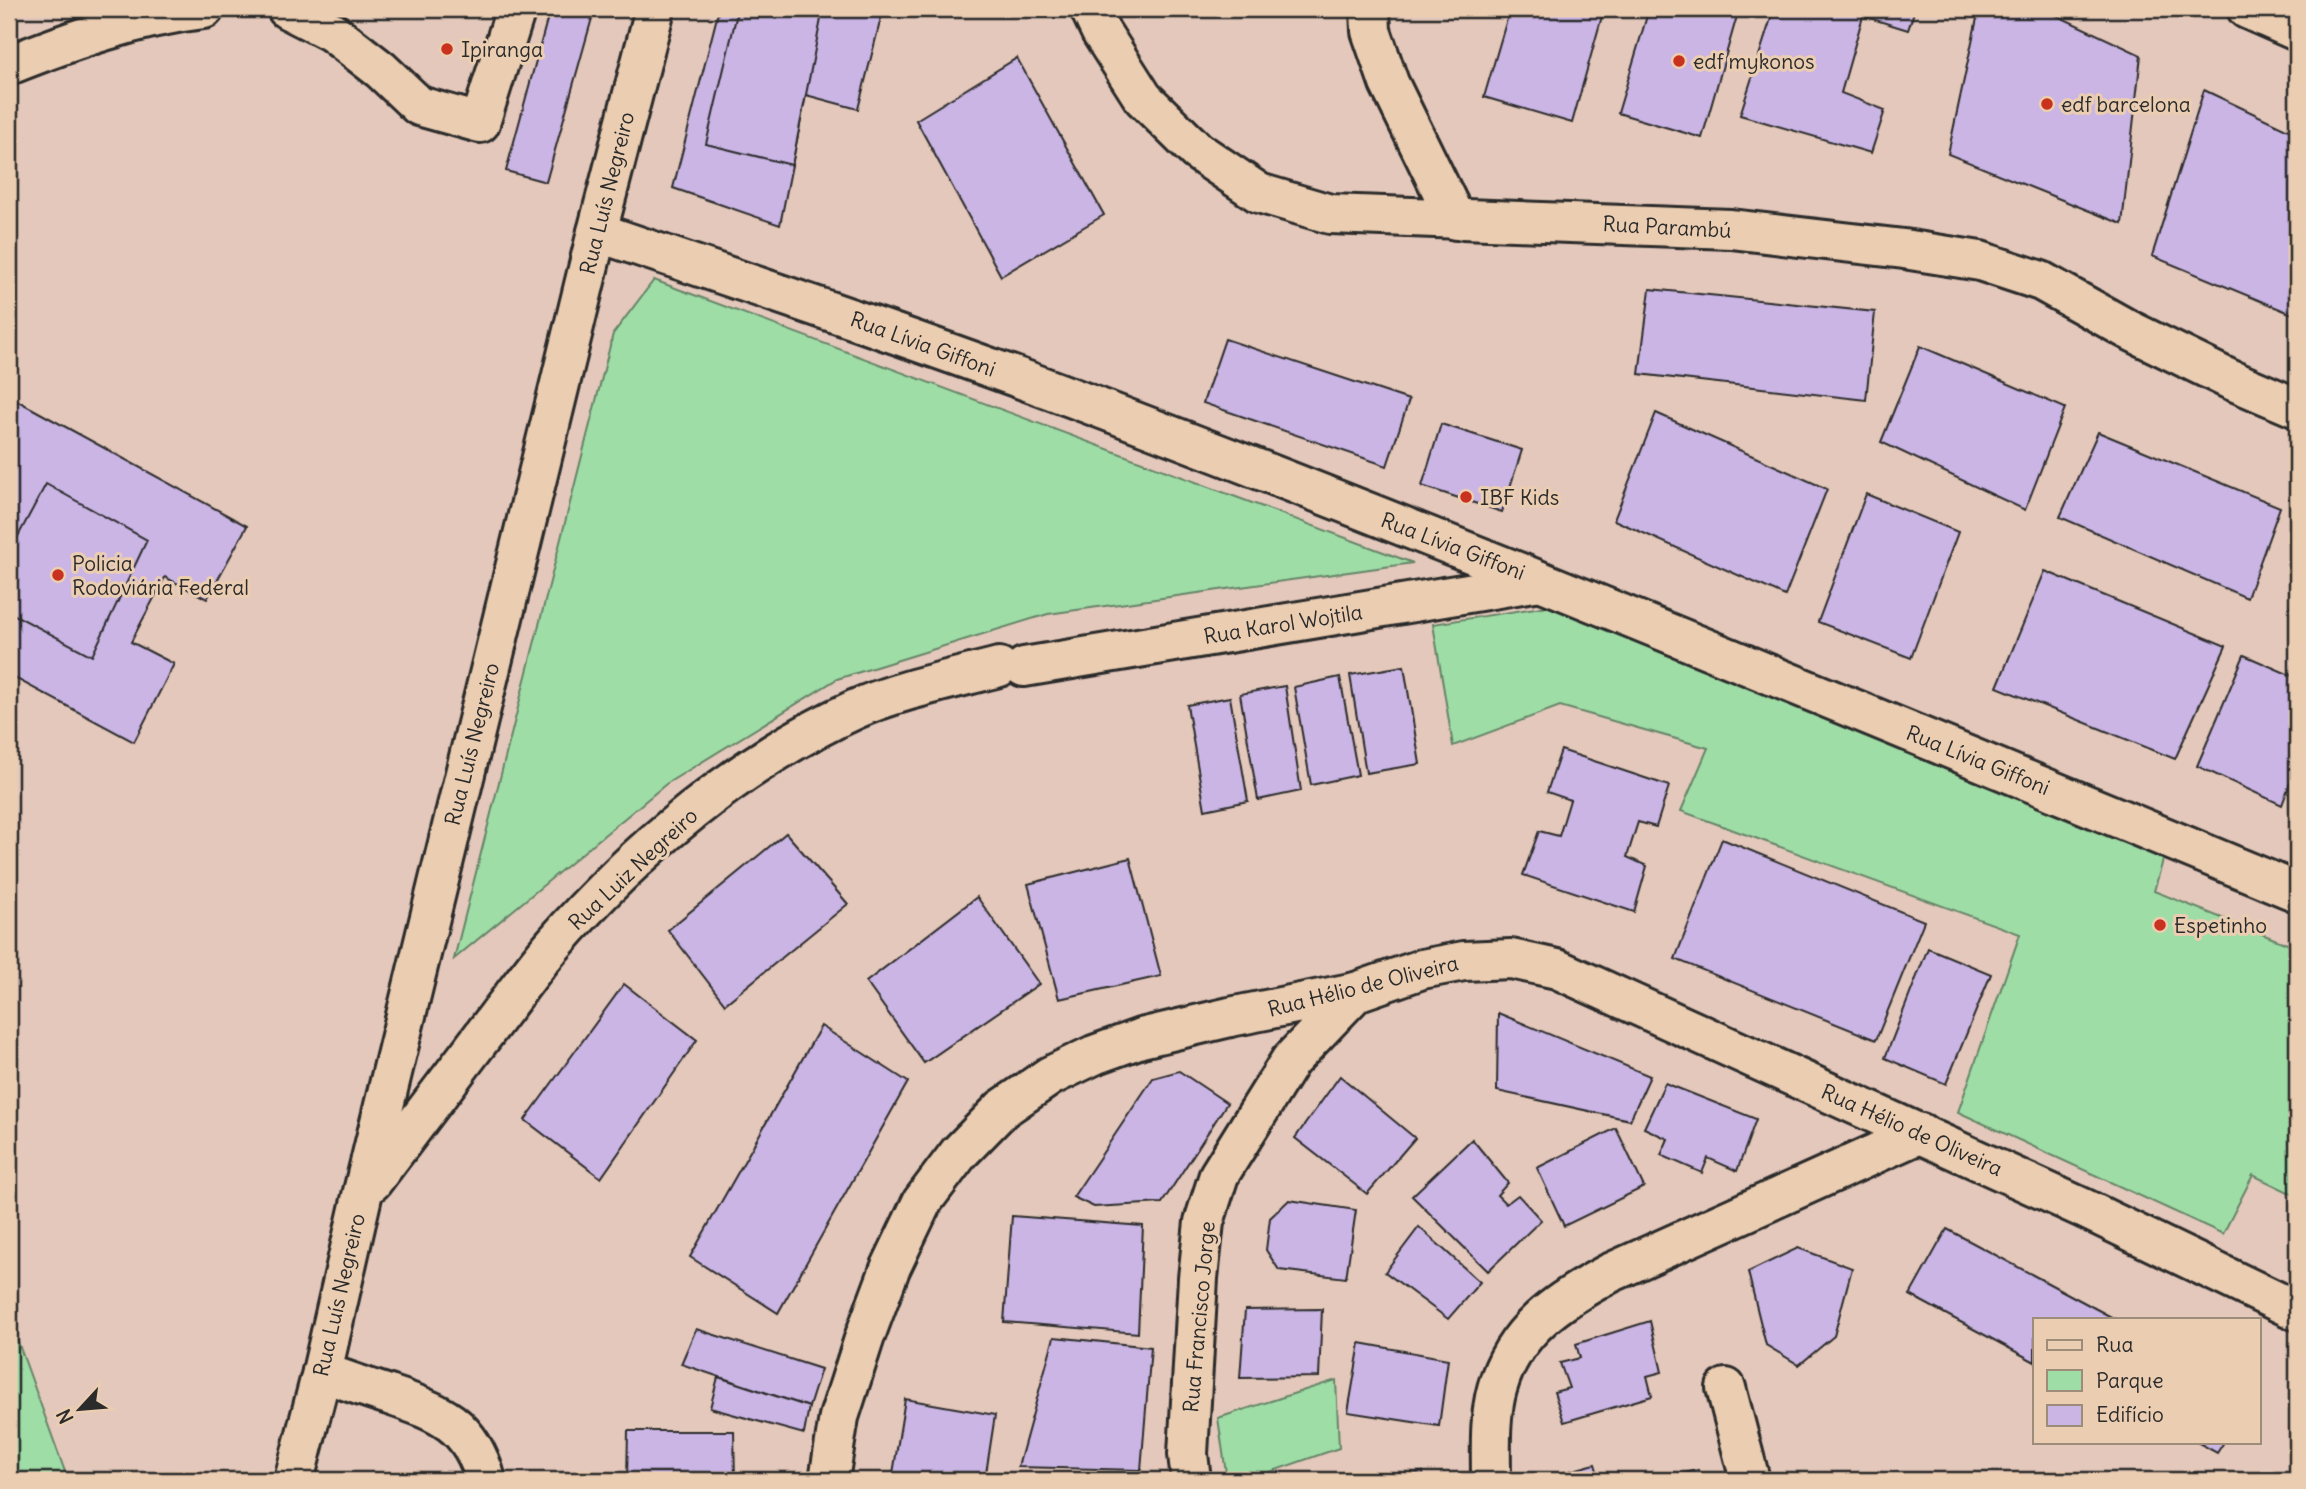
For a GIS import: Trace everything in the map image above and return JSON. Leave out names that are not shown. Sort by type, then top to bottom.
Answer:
[{"type":"street","points":[[9,65],[100,31],[171,13],[204,9]]},
{"type":"street","points":[[287,9],[332,32],[382,70],[419,107],[480,124],[516,9]]},
{"type":"street","name":"Rua Luís Negreiro","points":[[294,1480],[597,232],[655,9]]},
{"type":"street","name":"Rua Parambú","points":[[1090,9],[1101,32],[1143,98],[1197,150],[1259,192],[1330,214],[1731,229],[1904,249],[1980,261],[2041,281],[2138,334],[2229,379],[2297,408]]},
{"type":"street","points":[[1370,9],[1371,31],[1389,83],[1456,220]]},
{"type":"street","points":[[2247,9],[2297,32]]},
{"type":"street","name":"Rua Lívia Giffoni","points":[[597,232],[832,311],[1072,398],[1542,581],[2297,892]]},
{"type":"street","name":"Rua Karol Wojtila","points":[[1011,667],[1542,581]]},
{"type":"street","name":"Rua Luiz Negreiro","points":[[362,1196],[552,946],[614,880],[681,821],[752,766],[859,708],[935,684],[1011,667]]},
{"type":"street","name":"Rua Hélio de Oliveira","points":[[829,1480],[839,1418],[890,1269],[922,1202],[959,1153],[1002,1109],[1050,1076],[1094,1055],[1141,1038],[1356,992],[1422,969],[1464,961],[1511,959],[1557,969],[1921,1133],[2297,1311]]},
{"type":"street","name":"Rua Francisco Jorge","points":[[1191,1480],[1188,1454],[1198,1278],[1204,1222],[1219,1175],[1290,1061],[1356,992]]},
{"type":"street","points":[[1491,1480],[1491,1439],[1497,1389],[1515,1346],[1537,1321],[1570,1294],[1610,1273],[1921,1133]]},
{"type":"street","points":[[322,1372],[435,1411],[459,1429],[476,1450],[486,1480]]},
{"type":"street","points":[[1727,1388],[1750,1480]]},
{"type":"green space","points":[[654,280],[1413,563],[1048,614],[837,679],[666,784],[454,959],[613,334]]},
{"type":"green space","points":[[1561,604],[2164,857],[2154,891],[2297,948],[2297,1196],[2253,1175],[2223,1234],[1958,1112],[2020,934],[1681,811],[1708,748],[1560,706],[1453,746],[1433,624]]},
{"type":"green space","points":[[9,1317],[68,1480],[9,1480]]},
{"type":"green space","points":[[1336,1380],[1339,1448],[1247,1480],[1227,1480],[1218,1418]]},
{"type":"building","points":[[550,9],[594,11],[546,182],[506,171]]},
{"type":"building","points":[[719,9],[870,9],[882,14],[858,109],[806,95],[780,225],[673,188]]},
{"type":"building","points":[[738,9],[823,9],[792,165],[706,144]]},
{"type":"building","points":[[1510,9],[1604,9],[1572,123],[1484,97]]},
{"type":"building","name":"edf mykonos","points":[[1649,9],[1739,9],[1702,138],[1618,113]]},
{"type":"building","points":[[1774,9],[1915,9],[1908,30],[1863,16],[1841,93],[1885,110],[1871,153],[1740,115]]},
{"type":"building","name":"edf barcelona","points":[[1979,9],[2043,9],[2141,55],[2122,224],[1948,154]]},
{"type":"building","points":[[1017,58],[1104,215],[1001,276],[916,120]]},
{"type":"building","points":[[2204,90],[2297,134],[2297,316],[2152,256]]},
{"type":"building","points":[[1650,289],[1875,312],[1866,400],[1639,374]]},
{"type":"building","points":[[1225,339],[1409,400],[1387,466],[1203,403]]},
{"type":"building","points":[[1920,346],[2065,408],[2025,510],[1881,442]]},
{"type":"building","points":[[9,396],[247,526],[207,599],[165,577],[131,642],[174,664],[134,742],[9,675]]},
{"type":"building","points":[[1656,413],[1827,489],[1785,596],[1614,520]]},
{"type":"building","points":[[1441,424],[1522,450],[1502,512],[1422,486]]},
{"type":"building","points":[[2098,432],[2280,507],[2247,598],[2060,517]]},
{"type":"building","points":[[46,484],[147,540],[92,656],[9,612],[9,553]]},
{"type":"building","points":[[1866,494],[1958,532],[1911,658],[1818,622]]},
{"type":"building","points":[[2045,571],[2226,646],[2175,759],[1997,687]]},
{"type":"building","points":[[2297,589],[2297,609],[2290,606]]},
{"type":"building","points":[[2244,655],[2297,678],[2297,764],[2282,805],[2197,766]]},
{"type":"building","points":[[1404,666],[1420,764],[1366,773],[1350,675]]},
{"type":"building","points":[[1340,677],[1358,775],[1311,785],[1294,687]]},
{"type":"building","points":[[1285,686],[1301,791],[1258,800],[1240,694]]},
{"type":"building","points":[[1230,697],[1248,801],[1205,810],[1187,705]]},
{"type":"building","points":[[1561,750],[1669,786],[1656,827],[1638,822],[1627,857],[1647,866],[1634,912],[1523,875],[1539,831],[1559,836],[1570,800],[1547,792]]},
{"type":"building","points":[[786,833],[848,904],[725,1004],[668,930]]},
{"type":"building","points":[[1722,839],[1924,921],[1876,1040],[1675,959]]},
{"type":"building","points":[[1130,858],[1161,976],[1059,999],[1028,884]]},
{"type":"building","points":[[977,897],[1039,984],[924,1063],[866,982]]},
{"type":"building","points":[[1928,948],[1991,974],[1946,1084],[1885,1058]]},
{"type":"building","points":[[624,984],[697,1040],[601,1178],[525,1120]]},
{"type":"building","points":[[1498,1013],[1650,1076],[1630,1120],[1497,1091]]},
{"type":"building","points":[[821,1026],[908,1082],[778,1313],[690,1257]]},
{"type":"building","points":[[1179,1071],[1227,1103],[1162,1203],[1094,1207],[1073,1197],[1153,1078]]},
{"type":"building","points":[[1340,1076],[1415,1138],[1367,1194],[1295,1138]]},
{"type":"building","points":[[1665,1083],[1756,1119],[1737,1171],[1708,1158],[1702,1173],[1661,1155],[1668,1139],[1644,1128]]},
{"type":"building","points":[[1616,1128],[1644,1187],[1564,1226],[1537,1168]]},
{"type":"building","points":[[1472,1139],[1508,1183],[1497,1195],[1506,1204],[1518,1195],[1541,1220],[1488,1271],[1412,1196]]},
{"type":"building","points":[[1289,1200],[1356,1210],[1346,1278],[1279,1270],[1266,1250],[1270,1218]]},
{"type":"building","points":[[1012,1216],[1143,1226],[1138,1333],[1004,1322]]},
{"type":"building","points":[[1419,1227],[1480,1282],[1448,1319],[1385,1272]]},
{"type":"building","points":[[1947,1229],[2113,1318],[2033,1318],[2033,1361],[1910,1295]]},
{"type":"building","points":[[1798,1248],[1852,1268],[1834,1336],[1799,1365],[1766,1345],[1748,1272]]},
{"type":"building","points":[[1322,1309],[1319,1377],[1240,1378],[1245,1310]]},
{"type":"building","points":[[1650,1321],[1662,1372],[1647,1376],[1652,1396],[1564,1422],[1554,1392],[1569,1388],[1560,1363],[1580,1358],[1576,1344]]},
{"type":"building","points":[[696,1329],[821,1369],[809,1407],[681,1364]]},
{"type":"building","points":[[1054,1337],[1151,1347],[1141,1470],[1018,1467]]},
{"type":"building","points":[[1360,1343],[1448,1359],[1439,1426],[1348,1412]]},
{"type":"building","points":[[718,1377],[809,1407],[804,1434],[710,1408]]},
{"type":"building","points":[[905,1399],[995,1415],[985,1480],[892,1480]]},
{"type":"building","points":[[628,1431],[734,1431],[735,1480],[627,1480]]},
{"type":"building","points":[[2201,1444],[2223,1444],[2217,1453]]},
{"type":"building","points":[[1595,1464],[1600,1480],[1537,1480]]},
{"type":"building","points":[[1698,1470],[1700,1480],[1653,1480]]},
{"type":"building","points":[[1423,1472],[1424,1480],[1370,1480]]},
{"type":"place","name":"Ipiranga","points":[[447,49]]},
{"type":"place","name":"edf mykonos","points":[[1679,61]]},
{"type":"place","name":"edf barcelona","points":[[2047,104]]},
{"type":"place","name":"IBF Kids","points":[[1466,497]]},
{"type":"place","name":"Policia Rodoviária Federal","points":[[58,575]]},
{"type":"place","name":"Espetinho","points":[[2160,925]]}]
